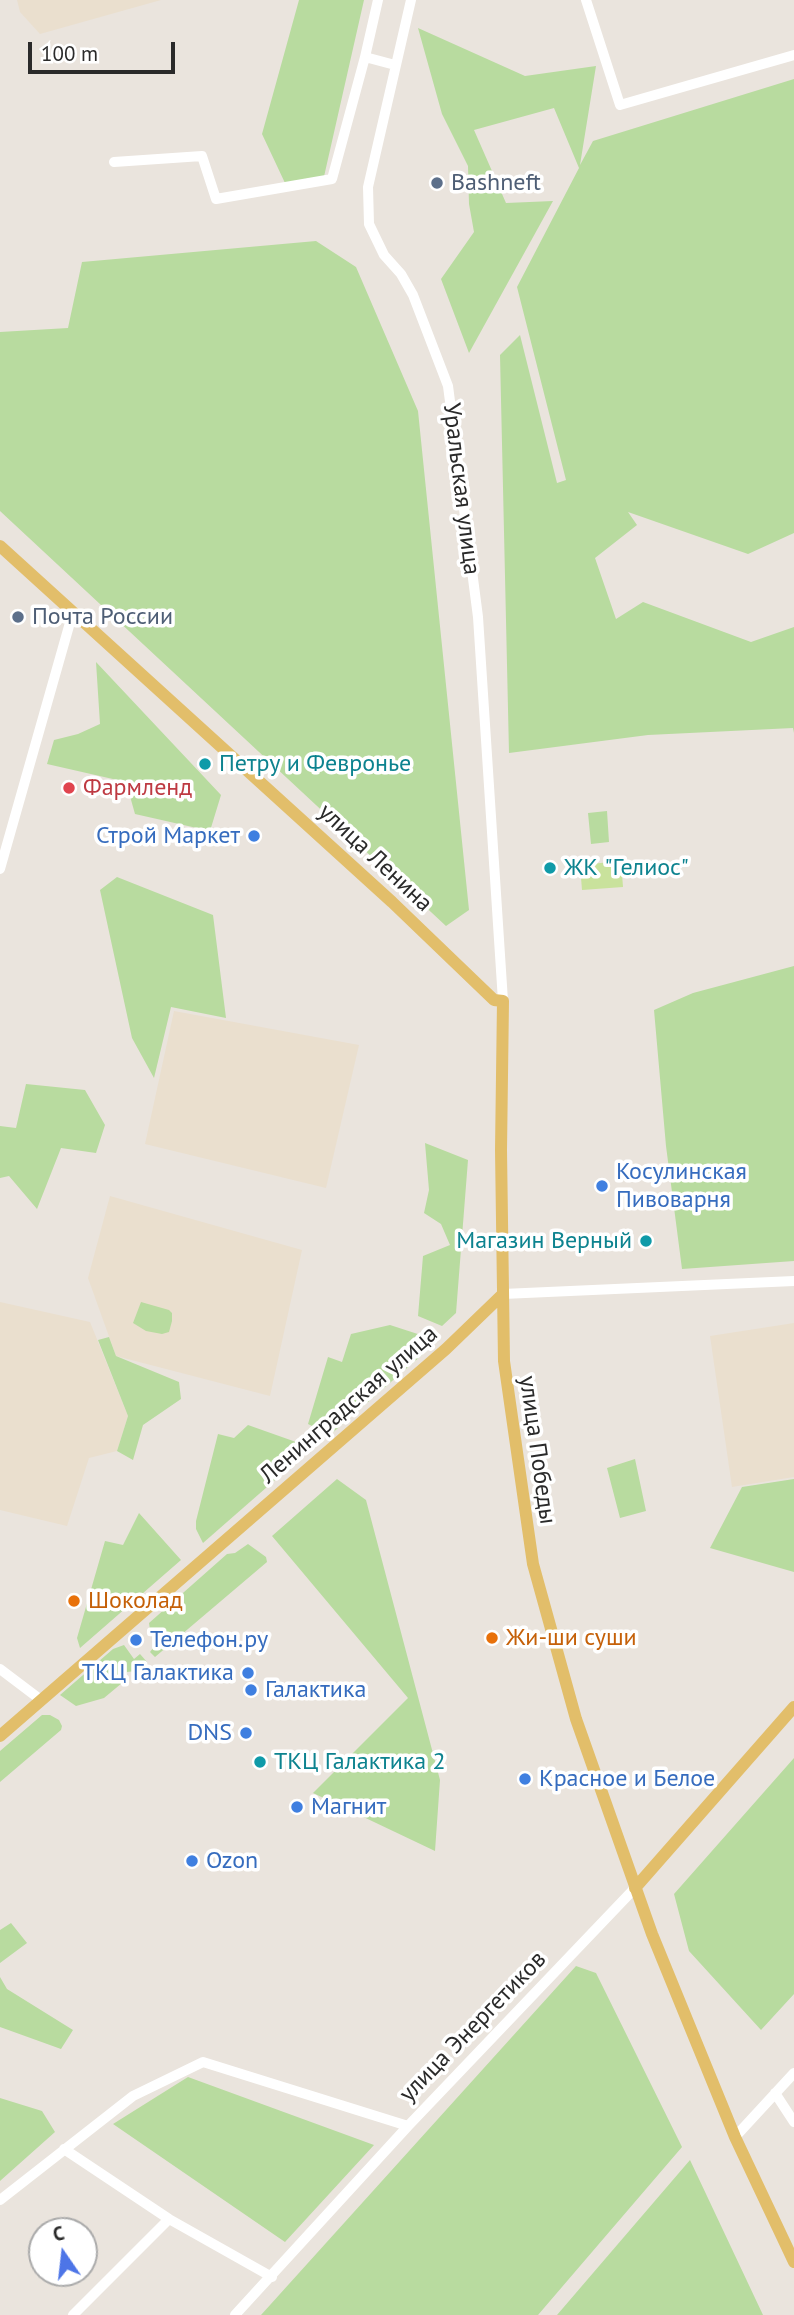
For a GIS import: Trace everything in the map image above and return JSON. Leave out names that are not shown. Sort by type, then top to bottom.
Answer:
[{"type":"main road","name":"улица Ленина","points":[[0,546],[393,902],[494,1000],[503,1001]]},
{"type":"main road","name":"улица Победы","points":[[503,1001],[504,1361],[520,1491],[533,1564],[576,1718],[635,1888],[735,2137],[794,2262]]},
{"type":"main road","name":"Ленинградская улица","points":[[0,1736],[446,1349],[503,1294]]},
{"type":"main road","name":"улица Энергетиков","points":[[635,1888],[794,1707]]},
{"type":"street","points":[[114,162],[202,156],[216,199],[332,178],[378,0]]},
{"type":"street","name":"Уральская улица","points":[[411,0],[368,187],[369,224],[384,255],[401,274],[413,295],[448,386],[478,617],[503,1001]]},
{"type":"street","points":[[586,0],[620,105],[794,55]]},
{"type":"street","points":[[365,57],[395,65]]},
{"type":"street","points":[[0,869],[73,612]]},
{"type":"street","points":[[503,1294],[794,1282]]},
{"type":"street","points":[[0,1669],[41,1700]]},
{"type":"street","name":"улица Энергетиков","points":[[0,2200],[133,2096],[203,2062],[408,2126],[635,1888]]},
{"type":"street","points":[[735,2137],[794,2073]]},
{"type":"street","points":[[775,2093],[794,2122]]},
{"type":"street","points":[[236,2315],[408,2126]]},
{"type":"street","points":[[64,2149],[169,2219],[272,2277]]},
{"type":"street","points":[[74,2315],[169,2219]]},
{"type":"shaded area","points":[[17,0],[161,0],[40,34],[20,12]]},
{"type":"shaded area","points":[[174,1011],[359,1045],[326,1188],[145,1144]]},
{"type":"shaded area","points":[[110,1196],[302,1250],[270,1396],[116,1356],[88,1278]]},
{"type":"shaded area","points":[[0,1302],[90,1322],[128,1416],[117,1451],[89,1458],[67,1526],[0,1510]]},
{"type":"shaded area","points":[[794,1323],[794,1477],[732,1487],[710,1336]]},
{"type":"green space","points":[[299,0],[364,0],[323,181],[285,183],[262,134]]},
{"type":"green space","points":[[418,28],[525,76],[596,66],[580,165],[593,141],[794,79],[794,533],[748,554],[628,512],[637,525],[595,558],[616,619],[643,602],[751,642],[794,627],[794,733],[793,728],[648,735],[509,753],[500,355],[520,335],[557,483],[566,480],[517,287],[579,168],[554,108],[474,130],[506,203],[553,201],[469,353],[441,279],[474,232],[469,204],[468,166],[442,114]]},
{"type":"green space","points":[[316,241],[356,267],[418,411],[469,910],[446,926],[0,511],[0,332],[68,328],[82,262]]},
{"type":"green space","points":[[96,662],[221,795],[210,831],[135,814],[126,782],[47,764],[54,740],[78,734],[100,724]]},
{"type":"green space","points":[[607,811],[609,842],[591,844],[588,813]]},
{"type":"green space","points":[[621,861],[623,887],[582,890],[580,865]]},
{"type":"green space","points":[[117,877],[213,915],[226,1018],[171,1007],[154,1078],[132,1038],[100,890]]},
{"type":"green space","points":[[794,966],[794,1261],[682,1269],[666,1146],[654,1010],[693,993]]},
{"type":"green space","points":[[26,1084],[85,1090],[105,1125],[96,1153],[61,1148],[37,1209],[9,1176],[0,1178],[0,1126],[16,1128]]},
{"type":"green space","points":[[425,1143],[468,1160],[456,1313],[442,1326],[418,1316],[423,1256],[450,1245],[441,1224],[424,1213],[429,1190]]},
{"type":"green space","points":[[141,1302],[172,1313],[169,1332],[162,1334],[146,1331],[133,1323]]},
{"type":"green space","points":[[390,1325],[427,1337],[430,1348],[330,1435],[308,1424],[328,1357],[342,1362],[351,1334]]},
{"type":"green space","points":[[109,1337],[116,1356],[179,1382],[181,1399],[143,1425],[133,1460],[117,1451],[128,1416],[98,1340]]},
{"type":"green space","points":[[248,1425],[296,1442],[299,1459],[203,1543],[196,1529],[196,1521],[218,1434],[234,1438]]},
{"type":"green space","points":[[635,1459],[646,1511],[620,1518],[607,1468]]},
{"type":"green space","points":[[337,1479],[366,1500],[440,1780],[435,1851],[313,1793],[408,1698],[272,1536]]},
{"type":"green space","points":[[794,1479],[794,1572],[710,1548],[742,1487]]},
{"type":"green space","points":[[139,1513],[181,1560],[80,1648],[77,1638],[105,1541],[123,1545]]},
{"type":"green space","points":[[248,1544],[266,1557],[267,1562],[155,1657],[150,1652],[160,1639],[150,1630],[149,1623],[227,1554],[235,1553]]},
{"type":"green space","points":[[124,1645],[134,1659],[140,1654],[147,1662],[136,1671],[127,1672],[122,1683],[104,1698],[76,1706],[60,1695],[113,1649]]},
{"type":"green space","points":[[42,1715],[50,1715],[59,1720],[61,1730],[0,1782],[0,1751]]},
{"type":"green space","points":[[794,1758],[794,1994],[761,2030],[689,1951],[674,1894]]},
{"type":"green space","points":[[11,1923],[27,1943],[0,1963],[0,1930]]},
{"type":"green space","points":[[576,1966],[596,1973],[682,2147],[538,2315],[261,2315]]},
{"type":"green space","points":[[0,1977],[7,1989],[73,2030],[61,2049],[0,2027]]},
{"type":"green space","points":[[188,2077],[374,2145],[285,2242],[113,2124]]},
{"type":"green space","points":[[0,2098],[42,2111],[55,2132],[0,2181]]},
{"type":"green space","points":[[690,2160],[763,2315],[557,2315]]},
{"type":"place","name":"Bashneft","points":[[437,183]]},
{"type":"place","name":"Почта России","points":[[18,617]]},
{"type":"place","name":"Петру и Февронье","points":[[205,764]]},
{"type":"place","name":"Фармленд","points":[[69,788]]},
{"type":"place","name":"Строй Маркет","points":[[254,836]]},
{"type":"place","name":"ЖК \"Гелиос\"","points":[[550,868]]},
{"type":"place","name":"Косулинская Пивоварня","points":[[602,1186]]},
{"type":"place","name":"Магазин Верный","points":[[646,1241]]},
{"type":"place","name":"Шоколад","points":[[74,1601]]},
{"type":"place","name":"Жи-ши суши","points":[[492,1638]]},
{"type":"place","name":"Телефон.ру","points":[[136,1640]]},
{"type":"place","name":"ТКЦ Галактика","points":[[248,1673]]},
{"type":"place","name":"Галактика","points":[[251,1690]]},
{"type":"place","name":"DNS","points":[[246,1733]]},
{"type":"place","name":"ТКЦ Галактика 2","points":[[260,1762]]},
{"type":"place","name":"Красное и Белое","points":[[525,1779]]},
{"type":"place","name":"Магнит","points":[[297,1807]]},
{"type":"place","name":"Ozon","points":[[192,1861]]}]
